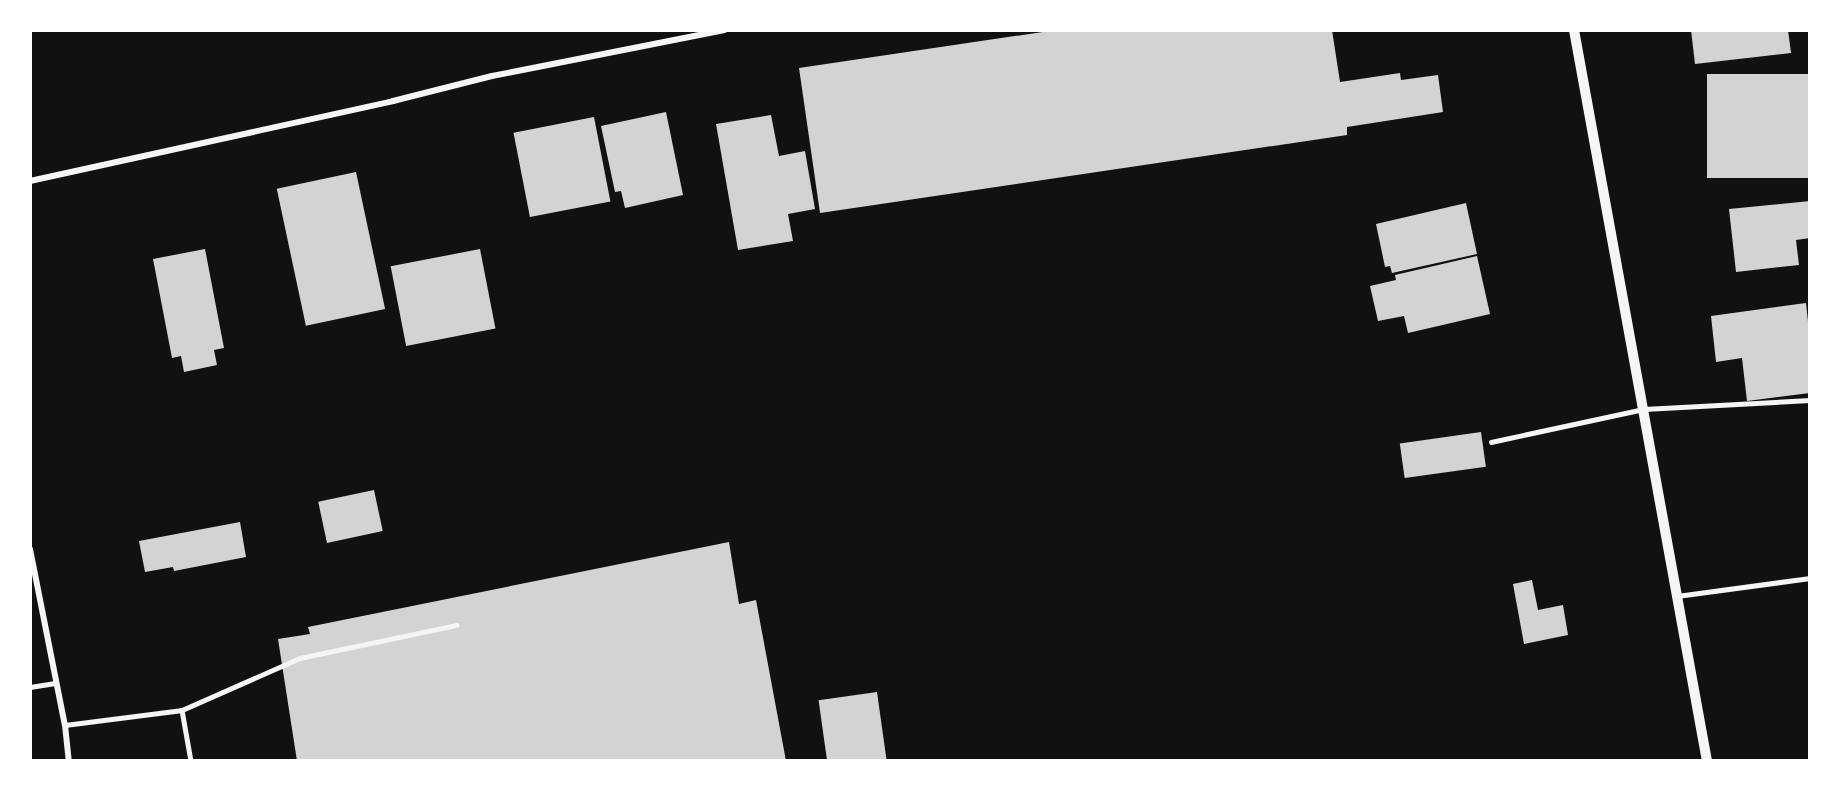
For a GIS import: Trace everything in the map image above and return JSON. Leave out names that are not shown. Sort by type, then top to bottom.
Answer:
[{"type":"street","points":[[30,181],[393,101],[492,76],[724,30]]},
{"type":"street","points":[[1574,30],[1707,761]]},
{"type":"street","points":[[30,549],[65,726],[69,761]]},
{"type":"lane","points":[[1491,441],[1644,409],[1810,400]]},
{"type":"lane","points":[[1677,596],[1810,578]]},
{"type":"lane","points":[[65,726],[182,710],[300,658],[457,625]]},
{"type":"lane","points":[[30,687],[55,682]]},
{"type":"lane","points":[[182,710],[191,761]]},
{"type":"building","points":[[1056,30],[1332,30],[1340,82],[1400,73],[1401,80],[1438,75],[1443,112],[1347,127],[1347,135],[820,213],[799,68]]},
{"type":"building","points":[[1691,30],[1788,30],[1791,53],[1695,64]]},
{"type":"building","points":[[1707,74],[1810,74],[1810,178],[1707,178]]},
{"type":"building","points":[[666,112],[683,195],[625,208],[621,191],[615,192],[601,126]]},
{"type":"building","points":[[771,115],[779,156],[805,151],[815,209],[788,214],[793,241],[738,250],[716,124]]},
{"type":"building","points":[[594,117],[610,201],[530,217],[514,133]]},
{"type":"building","points":[[356,172],[385,309],[306,326],[277,189]]},
{"type":"building","points":[[1810,201],[1810,238],[1796,240],[1799,265],[1736,272],[1729,209]]},
{"type":"building","points":[[1466,203],[1477,254],[1392,273],[1390,266],[1385,267],[1376,224]]},
{"type":"building","points":[[205,249],[224,348],[214,350],[217,365],[184,372],[181,356],[172,358],[153,259]]},
{"type":"building","points":[[480,249],[495,329],[406,346],[391,266]]},
{"type":"building","points":[[1477,256],[1490,314],[1408,333],[1404,316],[1378,321],[1370,286],[1396,280],[1395,275]]},
{"type":"building","points":[[1806,303],[1810,340],[1810,393],[1747,401],[1742,358],[1716,362],[1711,316]]},
{"type":"building","points":[[1481,432],[1486,467],[1405,478],[1400,443]]},
{"type":"building","points":[[374,490],[383,531],[327,543],[318,502]]},
{"type":"building","points":[[240,522],[246,557],[174,571],[173,567],[145,572],[139,541]]},
{"type":"building","points":[[729,542],[739,604],[756,600],[786,761],[297,761],[278,639],[310,634],[308,627]]},
{"type":"building","points":[[1532,580],[1538,610],[1563,605],[1568,635],[1524,644],[1513,584]]},
{"type":"building","points":[[877,692],[887,761],[827,761],[819,700]]}]
